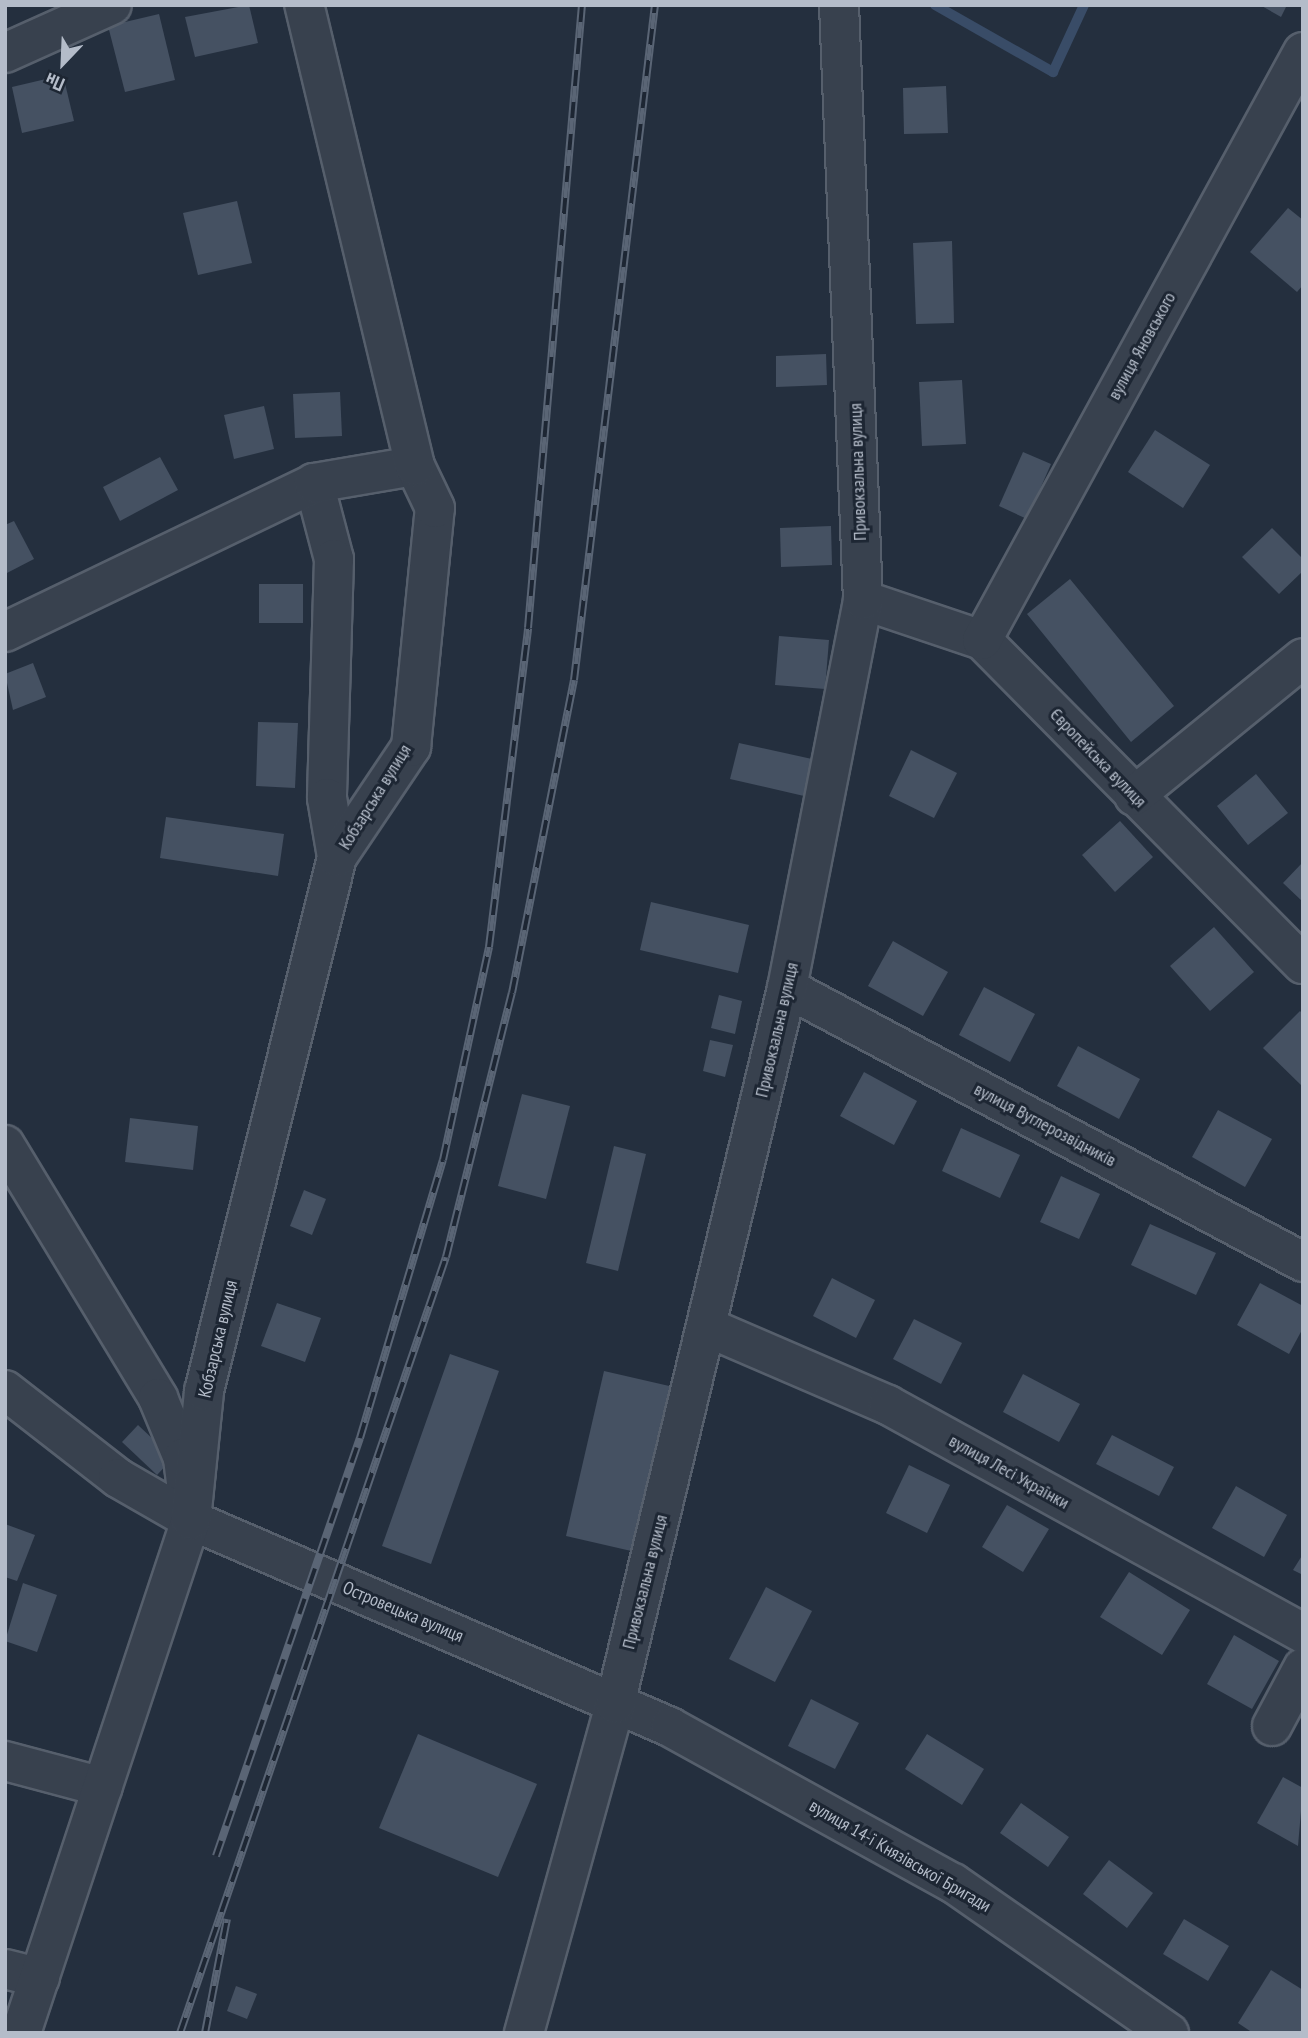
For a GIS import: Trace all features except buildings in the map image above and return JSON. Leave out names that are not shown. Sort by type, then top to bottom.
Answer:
[{"type":"street","points":[[5,53],[112,5]]},
{"type":"street","name":"Кобзарська вулиця","points":[[191,1520],[204,1391],[337,857],[411,747],[435,508],[415,466],[304,5]]},
{"type":"street","name":"Привокзальна вулиця","points":[[524,2033],[615,1704],[788,988],[863,600],[840,14]]},
{"type":"street","name":"вулиця Яновського","points":[[982,640],[1303,52]]},
{"type":"street","points":[[5,632],[314,483],[415,466]]},
{"type":"street","points":[[314,483],[334,559],[327,798],[337,857]]},
{"type":"street","name":"Європейська вулиця","points":[[863,600],[982,640],[1303,964]]},
{"type":"street","points":[[1134,796],[1303,658]]},
{"type":"street","name":"вулиця Вуглерозвідників","points":[[788,988],[1303,1262]]},
{"type":"street","points":[[5,1145],[158,1398],[183,1458],[191,1520],[103,1787],[23,1974],[21,2033]]},
{"type":"street","name":"вулиця Лесі Українки","points":[[707,1326],[888,1405],[1303,1633]]},
{"type":"street","name":"Островецька вулиця","points":[[5,1390],[118,1478],[191,1520],[615,1704]]},
{"type":"street","points":[[1272,1726],[1303,1668]]},
{"type":"street","name":"вулиця 14-ї Князівської Бригади","points":[[615,1704],[670,1727],[953,1883],[1169,2033]]},
{"type":"street","points":[[5,1760],[103,1787]]},
{"type":"waterway","points":[[935,5],[1053,72],[1084,5]]},
{"type":"railway","points":[[216,1856],[360,1438],[443,1160],[489,947],[528,628],[582,5]]},
{"type":"railway","points":[[180,2033],[446,1257],[512,993],[574,680],[655,5]]},
{"type":"railway","points":[[205,2033],[227,1919]]}]
